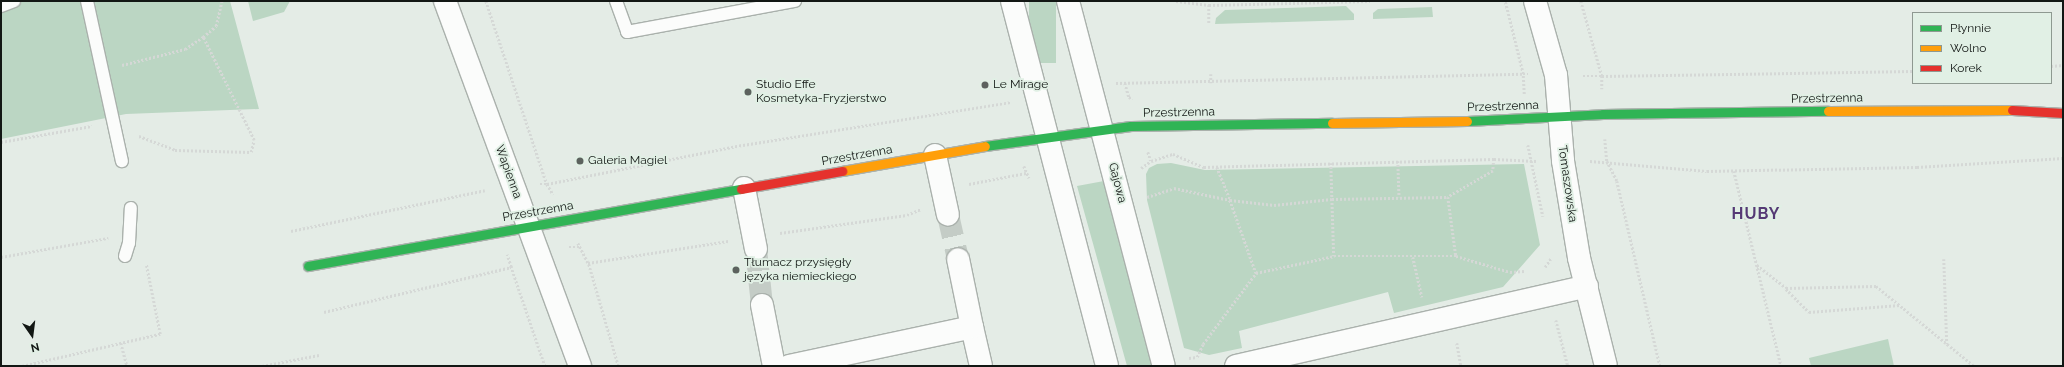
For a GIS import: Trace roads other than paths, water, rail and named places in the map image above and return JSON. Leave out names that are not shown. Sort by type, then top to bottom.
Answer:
[{"type":"street","name":"Wapienna","points":[[445,1],[580,366]]},
{"type":"street","points":[[1012,1],[1107,366]]},
{"type":"street","name":"Gajowa","points":[[1068,1],[1164,366]]},
{"type":"street","name":"Tomaszowska","points":[[1535,1],[1556,76],[1564,171],[1579,258],[1606,366]]},
{"type":"street","name":"Przestrzenna","points":[[308,266],[498,231],[935,155],[1047,136],[1102,129],[1152,125],[1559,117],[1603,114],[1986,110],[2063,113]]},
{"type":"street","points":[[935,155],[948,215]]},
{"type":"street","points":[[744,188],[756,249]]},
{"type":"street","points":[[958,259],[981,366]]},
{"type":"street","points":[[1236,366],[1587,286]]},
{"type":"street","points":[[762,305],[774,366]]},
{"type":"street","points":[[789,366],[972,328]]},
{"type":"lane","points":[[1,6],[14,1]]},
{"type":"lane","points":[[88,1],[122,161]]},
{"type":"lane","points":[[616,1],[626,32],[757,5],[795,1]]},
{"type":"lane","points":[[125,256],[130,235],[131,208]]},
{"type":"tunnel","points":[[948,215],[958,259]]},
{"type":"tunnel","points":[[756,249],[762,305]]},
{"type":"place","name":"Le Mirage","points":[[985,85]]},
{"type":"place","name":"Studio Effe Kosmetyka-Fryzjerstwo","points":[[748,92]]},
{"type":"place","name":"Galeria Magiel","points":[[580,161]]},
{"type":"place","name":"Tłumacz przysięgły języka niemieckiego","points":[[736,270]]},
{"type":"district","name":"HUBY","points":[[1756,214]]}]
